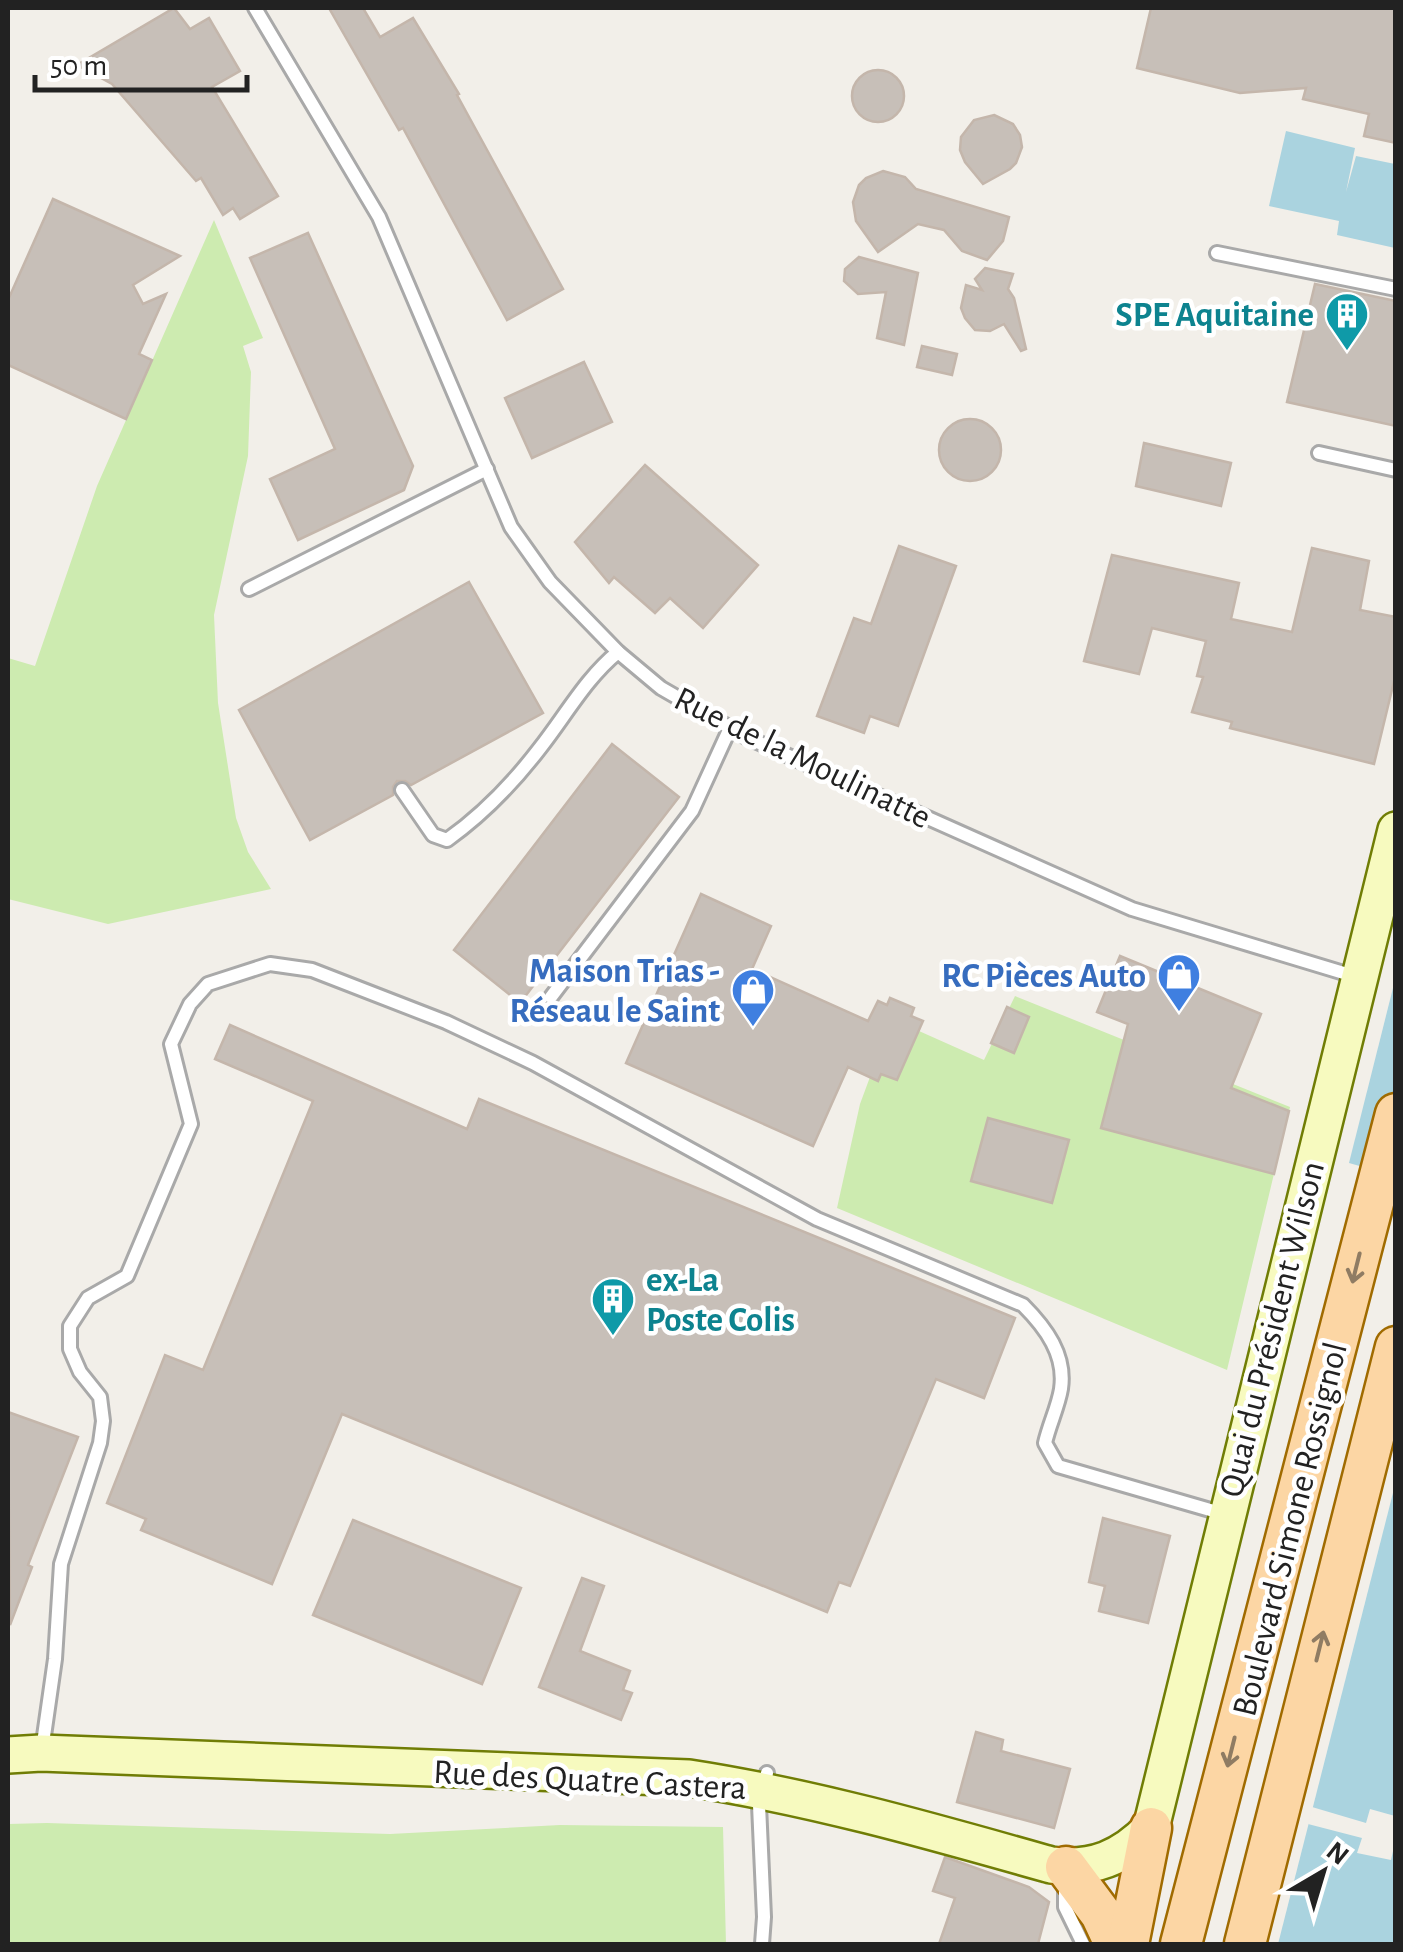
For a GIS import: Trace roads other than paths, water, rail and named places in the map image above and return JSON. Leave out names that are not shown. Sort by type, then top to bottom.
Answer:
[{"type":"main road","name":"Boulevard Simone Rossignol","points":[[1182,1944],[1396,1114]]},
{"type":"main road","name":"Boulevard Simone Rossignol","points":[[1246,1944],[1396,1347]]},
{"type":"main road","points":[[1128,1944],[1150,1828]]},
{"type":"main road","points":[[1066,1866],[1101,1914],[1116,1944]]},
{"type":"street","name":"Quai du Président Wilson","points":[[1150,1828],[1396,830]]},
{"type":"street","name":"Rue des Quatre Castera","points":[[24,1754],[765,1781],[1066,1866],[1084,1867],[1130,1850],[1150,1828]]},
{"type":"lane","name":"Rue de la Moulinatte","points":[[254,8],[380,217],[512,526],[550,582],[618,652],[660,688],[730,728],[1132,909],[1358,978]]},
{"type":"lane","points":[[1217,253],[1396,289]]},
{"type":"lane","points":[[1320,453],[1396,470]]},
{"type":"lane","points":[[249,589],[488,469]]},
{"type":"lane","points":[[402,790],[433,835],[447,840],[474,820],[539,750],[598,667],[618,652]]},
{"type":"lane","points":[[551,997],[692,811],[730,728]]},
{"type":"lane","points":[[24,1754],[55,1659],[61,1564],[100,1443],[103,1421],[100,1398],[80,1372],[70,1349],[70,1326],[88,1298],[127,1276],[192,1124],[171,1044],[190,1004],[208,984],[270,964],[312,970],[446,1022],[533,1063],[817,1218],[1023,1305],[1047,1329],[1059,1358],[1061,1388],[1045,1443],[1058,1466],[1226,1514]]},
{"type":"lane","points":[[762,1944],[758,1805],[765,1781]]},
{"type":"lane","points":[[1066,1866],[1065,1907],[1084,1944]]},
{"type":"water","points":[[1286,131],[1355,148],[1346,192],[1356,156],[1395,164],[1395,248],[1337,235],[1339,221],[1269,206]]},
{"type":"water","points":[[1395,980],[1395,1176],[1349,1163]]},
{"type":"water","points":[[1395,1485],[1395,1944],[1278,1944]]},
{"type":"place","name":"SPE Aquitaine","points":[[1347,352]]},
{"type":"place","name":"RC Pièces Auto","points":[[1179,1013]]},
{"type":"place","name":"Maison Trias - Réseau le Saint","points":[[753,1028]]},
{"type":"place","name":"ex-La Poste Colis","points":[[613,1337]]}]
